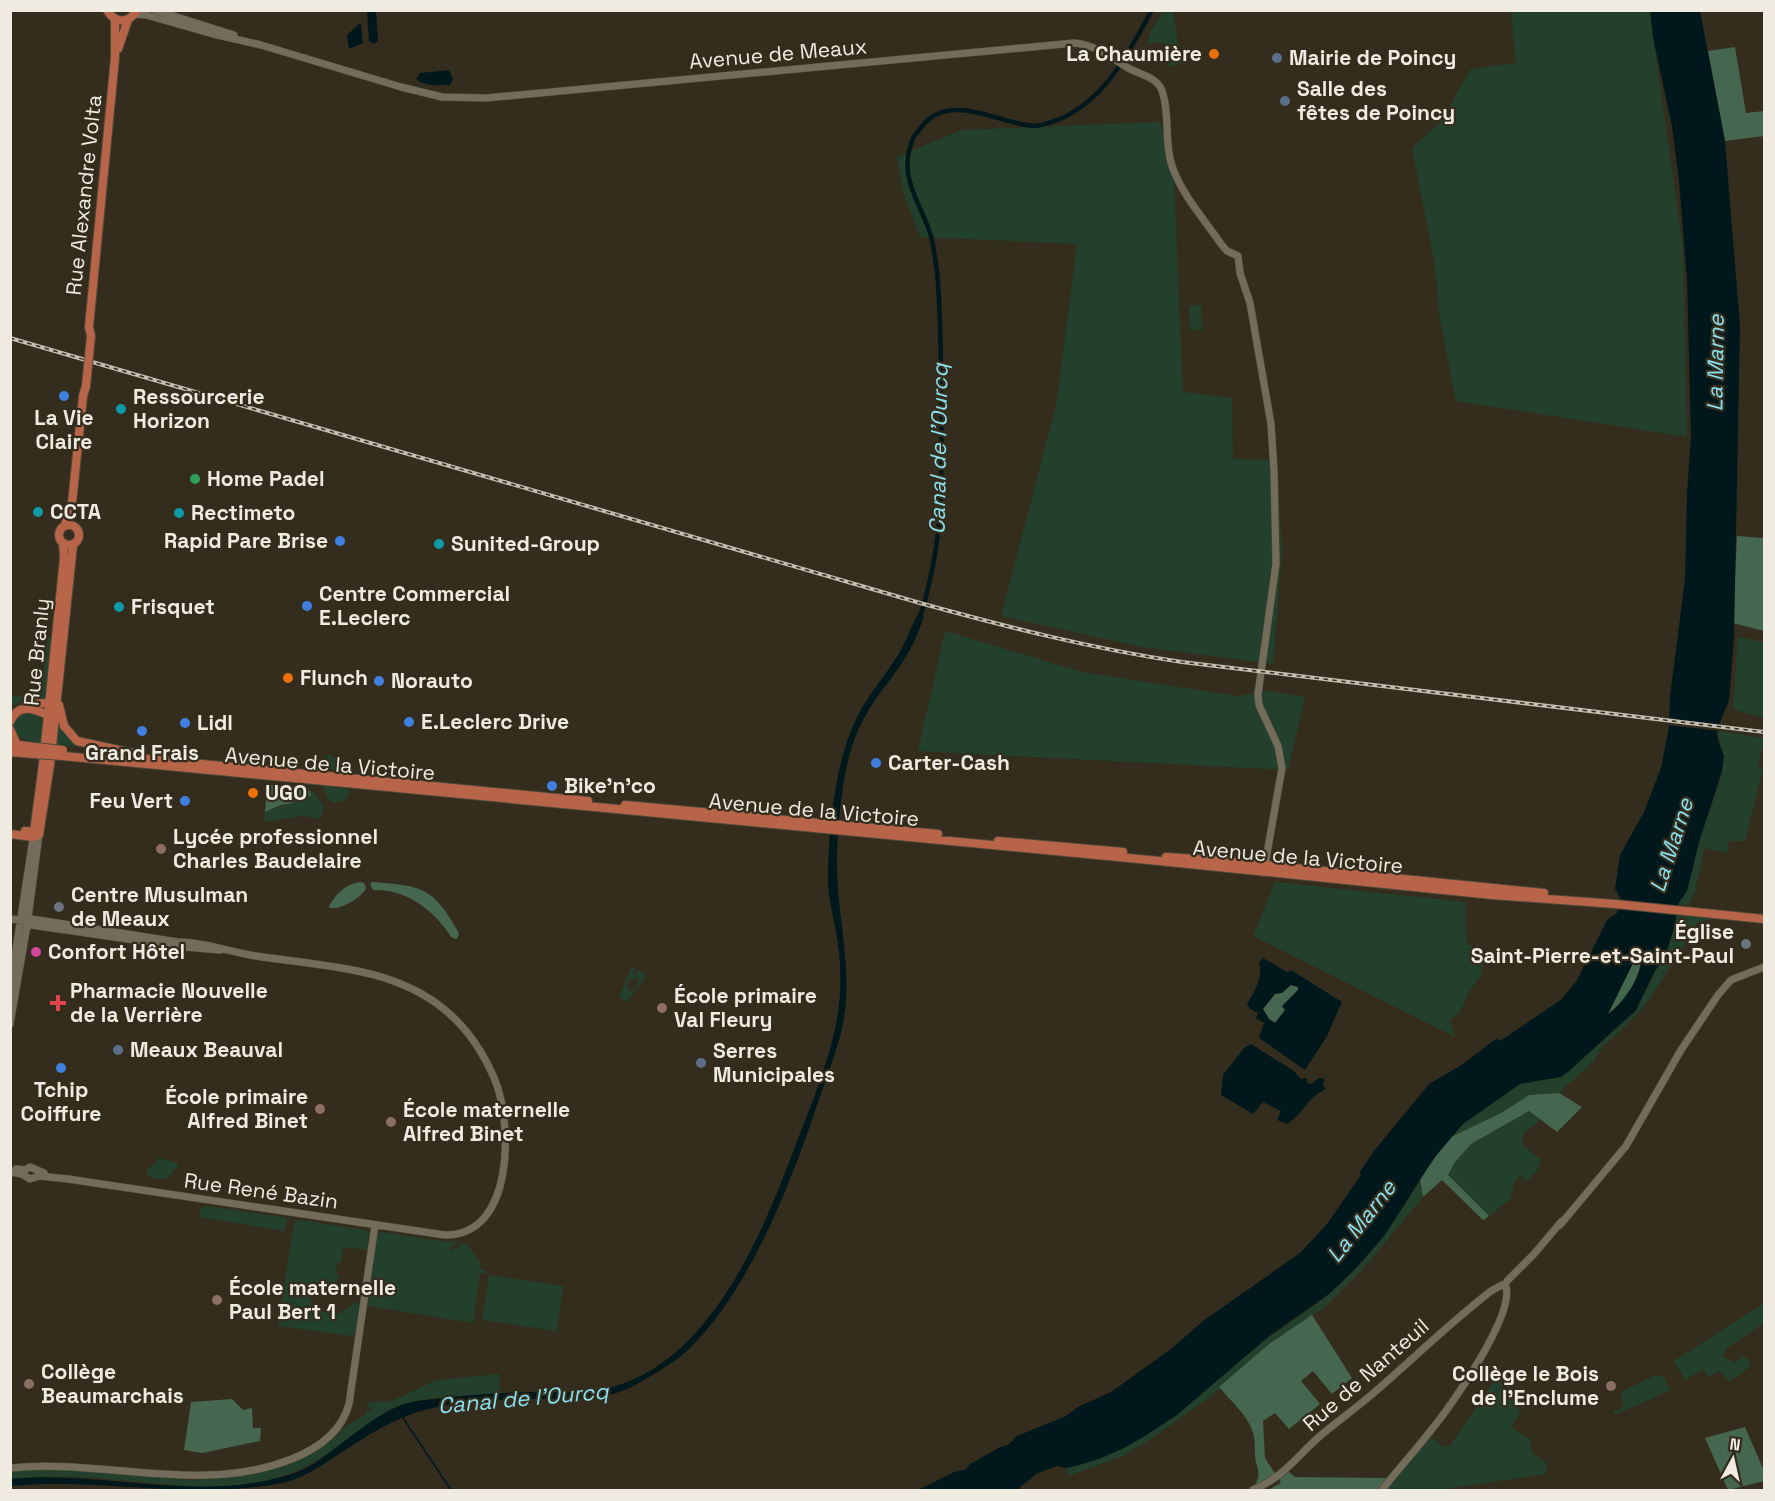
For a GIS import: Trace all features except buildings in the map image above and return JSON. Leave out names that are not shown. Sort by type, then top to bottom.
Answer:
[{"type":"main road","points":[[107,10],[115,19],[133,15]]},
{"type":"main road","name":"Rue Alexandre Volta","points":[[115,58],[133,15]]},
{"type":"main road","name":"Rue Alexandre Volta","points":[[70,526],[115,58],[115,19]]},
{"type":"main road","points":[[70,526],[80,535],[78,540],[73,544],[63,543],[59,534],[70,526]]},
{"type":"main road","name":"Rue Branly","points":[[46,764],[48,715],[64,558],[63,543]]},
{"type":"main road","name":"Rue Branly","points":[[46,764],[57,692],[73,544]]},
{"type":"main road","points":[[57,692],[64,726],[72,737],[83,743],[144,754],[158,759]]},
{"type":"main road","points":[[10,711],[22,704],[50,703]]},
{"type":"main road","points":[[10,722],[15,713],[26,708],[48,715]]},
{"type":"main road","points":[[10,729],[13,747]]},
{"type":"main road","name":"Avenue de la Victoire","points":[[13,747],[390,788],[1265,865],[1615,902]]},
{"type":"main road","name":"Avenue de la Victoire","points":[[63,753],[158,759],[830,827]]},
{"type":"main road","points":[[10,831],[35,835],[46,764]]},
{"type":"main road","name":"Avenue de la Victoire","points":[[844,828],[1492,895],[1615,902]]},
{"type":"main road","points":[[1615,902],[1764,919]]},
{"type":"main road","points":[[1682,909],[1764,915]]},
{"type":"street","points":[[155,10],[216,28],[261,45]]},
{"type":"street","points":[[133,15],[146,15],[261,45]]},
{"type":"street","name":"Avenue de Meaux","points":[[261,45],[442,97],[486,98],[1074,43],[1085,44],[1152,79],[1163,93],[1172,165],[1185,192],[1221,244],[1227,251],[1238,256],[1240,273],[1250,303],[1271,424],[1276,564],[1258,694],[1259,705],[1278,746],[1282,772],[1265,865]]},
{"type":"street","points":[[10,988],[24,920],[29,909],[35,835]]},
{"type":"street","points":[[10,1024],[35,835]]},
{"type":"street","points":[[1224,869],[1232,867],[1260,869],[1265,865],[1274,873]]},
{"type":"street","points":[[29,909],[36,916],[69,921],[85,927]]},
{"type":"street","points":[[10,918],[85,927],[181,945]]},
{"type":"street","points":[[24,920],[31,925],[181,945]]},
{"type":"street","name":"Rue René Bazin","points":[[10,1170],[25,1173],[30,1179],[35,1174],[450,1235],[466,1231],[481,1222],[491,1209],[497,1196],[505,1139],[500,1096],[484,1057],[454,1018],[419,992],[390,979],[358,971],[181,945]]},
{"type":"street","name":"Rue de Nanteuil","points":[[1253,1491],[1286,1471],[1314,1442],[1374,1393],[1434,1337],[1482,1298],[1505,1284],[1560,1225],[1621,1153],[1692,1032],[1725,986],[1739,976],[1764,967]]},
{"type":"street","points":[[10,1468],[76,1466],[176,1475],[219,1475],[264,1467],[320,1445],[343,1421],[349,1404],[375,1225]]},
{"type":"street","points":[[1383,1491],[1434,1427],[1480,1358],[1498,1327],[1507,1295],[1505,1284]]},
{"type":"green space","points":[[1163,11],[1173,11],[1181,64],[1169,67],[1164,42],[1147,43]]},
{"type":"green space","points":[[1511,11],[1648,11],[1650,14],[1683,248],[1687,437],[1456,401],[1439,314],[1435,266],[1412,148],[1441,121],[1471,69],[1516,63]]},
{"type":"green space","points":[[1735,47],[1746,113],[1764,111],[1764,136],[1725,141],[1708,51]]},
{"type":"green space","points":[[1160,122],[1174,181],[1183,392],[1232,398],[1233,459],[1277,460],[1282,552],[1273,664],[1142,647],[1001,616],[1056,406],[1077,244],[920,237],[903,192],[897,157],[961,130]]},
{"type":"green space","points":[[1201,305],[1202,330],[1190,330],[1189,306]]},
{"type":"green space","points":[[1737,536],[1764,538],[1764,631],[1733,623]]},
{"type":"green space","points":[[945,631],[1082,672],[1237,696],[1270,691],[1305,697],[1288,770],[918,751]]},
{"type":"green space","points":[[48,637],[51,638],[45,696],[38,700],[20,702],[11,706],[11,696],[40,695]]},
{"type":"green space","points":[[1738,637],[1764,642],[1764,718],[1733,709]]},
{"type":"green space","points":[[22,711],[36,712],[41,719],[43,726],[41,743],[20,738],[13,730],[16,718]]},
{"type":"green space","points":[[57,717],[71,738],[108,751],[55,744]]},
{"type":"green space","points":[[1717,731],[1764,738],[1764,748],[1762,748],[1758,764],[1762,772],[1745,841],[1729,841],[1727,853],[1704,848],[1695,885],[1698,887],[1688,905],[1678,904],[1689,882],[1720,778],[1723,755]]},
{"type":"green space","points":[[329,755],[337,760],[341,769],[339,771],[316,768],[318,760]]},
{"type":"green space","points":[[270,785],[309,790],[311,795],[302,800],[296,797],[293,803],[265,812],[267,788]]},
{"type":"green space","points":[[325,786],[345,788],[350,791],[343,801],[333,803],[328,799],[323,788]]},
{"type":"green space","points":[[309,790],[324,807],[320,819],[303,816],[264,822],[265,812],[295,801],[296,797],[311,795]]},
{"type":"green space","points":[[361,882],[366,888],[360,896],[345,905],[330,908],[329,906],[338,893],[350,885]]},
{"type":"green space","points":[[372,882],[403,885],[425,892],[442,906],[459,933],[458,937],[452,938],[437,919],[418,903],[397,893],[373,890],[370,884]]},
{"type":"green space","points":[[1275,882],[1466,902],[1468,945],[1500,956],[1498,959],[1485,961],[1482,974],[1469,992],[1460,1012],[1450,1020],[1455,1037],[1253,936]]},
{"type":"green space","points":[[1676,913],[1719,918],[1697,922],[1646,1004],[1604,1045],[1593,1062],[1559,1093],[1529,1095],[1503,1112],[1449,1138],[1463,1124],[1508,1090],[1520,1084],[1569,1071],[1636,1011],[1655,971],[1665,957],[1675,925]]},
{"type":"green space","points":[[1641,958],[1634,984],[1619,1007],[1607,1016],[1633,963],[1636,959]]},
{"type":"green space","points":[[632,966],[635,967],[634,972],[637,978],[629,980],[627,988],[630,991],[634,991],[637,983],[638,979],[636,969],[647,975],[627,1002],[619,997]]},
{"type":"green space","points":[[1291,985],[1298,987],[1298,990],[1283,1006],[1285,1010],[1275,1023],[1269,1019],[1263,1009],[1275,994]]},
{"type":"green space","points":[[1559,1093],[1582,1107],[1557,1132],[1529,1111],[1471,1144],[1455,1162],[1448,1175],[1489,1216],[1483,1220],[1442,1180],[1423,1197],[1420,1179],[1449,1138],[1503,1112],[1529,1095]]},
{"type":"green space","points":[[1529,1111],[1540,1120],[1524,1133],[1522,1144],[1541,1160],[1537,1171],[1527,1181],[1520,1176],[1514,1183],[1510,1199],[1489,1216],[1448,1175],[1455,1162],[1471,1144]]},
{"type":"green space","points":[[159,1158],[177,1163],[178,1166],[166,1179],[147,1176],[147,1170]]},
{"type":"green space","points":[[1420,1179],[1423,1197],[1364,1268],[1325,1307],[1269,1344],[1210,1397],[1150,1440],[1121,1457],[1068,1476],[1066,1468],[1119,1450],[1165,1422],[1259,1345],[1330,1293],[1369,1254]]},
{"type":"green space","points":[[207,1206],[284,1217],[287,1219],[285,1231],[199,1217],[201,1208]]},
{"type":"green space","points":[[299,1220],[365,1230],[369,1233],[367,1250],[343,1247],[341,1263],[337,1263],[336,1274],[339,1275],[335,1289],[314,1286],[313,1290],[310,1290],[311,1310],[339,1314],[356,1302],[359,1303],[353,1336],[278,1326],[294,1223]]},
{"type":"green space","points":[[382,1232],[445,1242],[459,1241],[450,1247],[449,1252],[464,1243],[467,1244],[481,1264],[479,1268],[486,1270],[486,1274],[480,1273],[473,1323],[368,1306],[377,1235]]},
{"type":"green space","points":[[489,1275],[563,1286],[557,1331],[482,1320]]},
{"type":"green space","points":[[1764,1303],[1764,1323],[1727,1348],[1722,1356],[1735,1363],[1742,1356],[1745,1357],[1751,1366],[1729,1382],[1720,1371],[1708,1377],[1703,1369],[1685,1380],[1674,1361]]},
{"type":"green space","points":[[1312,1315],[1352,1378],[1332,1394],[1313,1371],[1301,1381],[1320,1404],[1289,1429],[1275,1413],[1263,1421],[1265,1458],[1276,1475],[1257,1486],[1255,1484],[1258,1473],[1251,1427],[1219,1387],[1269,1344]]},
{"type":"green space","points":[[499,1374],[501,1393],[425,1400],[396,1407],[314,1462],[299,1470],[265,1481],[223,1486],[181,1486],[75,1477],[11,1479],[10,1471],[57,1468],[191,1480],[211,1477],[308,1455],[343,1428],[366,1414],[367,1410],[370,1411],[371,1407],[367,1406],[368,1402],[379,1403],[384,1400],[387,1403],[437,1380]]},
{"type":"green space","points":[[1498,1375],[1504,1381],[1503,1383],[1520,1397],[1518,1406],[1521,1413],[1510,1427],[1530,1439],[1531,1451],[1547,1464],[1546,1474],[1438,1490],[1385,1490],[1431,1437],[1444,1447],[1451,1445]]},
{"type":"green space","points":[[1656,1375],[1665,1378],[1671,1390],[1615,1415],[1613,1412],[1625,1406],[1621,1401],[1622,1391]]},
{"type":"green space","points":[[232,1399],[243,1410],[252,1408],[253,1428],[261,1428],[260,1441],[202,1453],[184,1450],[191,1402]]},
{"type":"green space","points":[[1745,1427],[1764,1471],[1764,1481],[1728,1490],[1705,1438]]},
{"type":"green space","points":[[1289,1472],[1295,1477],[1386,1478],[1379,1490],[1268,1490],[1281,1483],[1279,1479]]},
{"type":"water","points":[[367,11],[376,11],[378,41],[374,44],[369,41]]},
{"type":"water","name":"La Marne","points":[[1650,11],[1700,11],[1725,141],[1740,326],[1734,637],[1729,701],[1717,729],[1724,756],[1722,771],[1699,842],[1687,891],[1678,904],[1675,925],[1665,957],[1655,971],[1636,1010],[1561,1077],[1520,1084],[1463,1124],[1434,1158],[1385,1235],[1356,1268],[1329,1294],[1268,1337],[1177,1415],[1126,1447],[1079,1465],[1066,1468],[1057,1466],[1043,1471],[1017,1490],[918,1490],[954,1472],[965,1470],[970,1464],[1008,1445],[1017,1436],[1066,1416],[1078,1407],[1111,1392],[1171,1349],[1203,1321],[1300,1253],[1327,1224],[1361,1175],[1359,1173],[1374,1151],[1429,1084],[1460,1066],[1497,1038],[1500,1041],[1562,999],[1577,980],[1607,920],[1617,913],[1620,898],[1615,889],[1620,855],[1644,812],[1661,768],[1669,727],[1670,696],[1685,579],[1691,437],[1687,280],[1679,181],[1672,127],[1653,37]],"holes":[[[1641,958],[1641,965],[1630,989],[1608,1014],[1636,959]]]},
{"type":"water","points":[[361,24],[363,43],[349,49],[347,35]]},
{"type":"water","points":[[449,70],[453,79],[450,85],[428,84],[416,79],[420,73]]},
{"type":"water","points":[[918,614],[924,616],[915,640],[903,662],[863,720],[854,740],[846,769],[837,845],[838,890],[846,961],[846,997],[841,1033],[792,1173],[764,1238],[729,1300],[688,1350],[641,1382],[602,1397],[476,1402],[437,1407],[411,1414],[375,1431],[306,1474],[282,1483],[215,1490],[78,1484],[11,1486],[10,1479],[43,1477],[208,1487],[241,1485],[273,1479],[310,1466],[377,1417],[404,1404],[474,1395],[582,1392],[602,1389],[648,1372],[680,1349],[707,1319],[731,1285],[752,1247],[786,1171],[824,1069],[835,1029],[840,993],[839,956],[828,880],[831,818],[838,775],[849,735],[857,717],[904,645]]},
{"type":"water","points":[[1263,958],[1287,972],[1291,970],[1342,1002],[1327,1036],[1305,1070],[1259,1038],[1264,1023],[1256,1018],[1258,1013],[1250,1009],[1247,1004],[1259,979],[1259,963]],"holes":[[[1291,985],[1298,987],[1298,990],[1282,1006],[1285,1010],[1275,1023],[1269,1019],[1263,1009],[1275,994],[1282,993]]]},
{"type":"water","points":[[1251,1044],[1294,1071],[1301,1079],[1307,1078],[1307,1083],[1311,1084],[1319,1078],[1325,1081],[1322,1084],[1326,1089],[1315,1096],[1287,1124],[1277,1120],[1281,1111],[1263,1102],[1253,1114],[1221,1095],[1223,1075],[1244,1048]]},
{"type":"pier","points":[[1667,718],[1721,725],[1720,731],[1667,725]]},
{"type":"waterway","name":"Canal de l'Ourcq","points":[[919,619],[934,561],[940,515],[941,351],[937,271],[933,245],[909,178],[908,154],[912,141],[922,126],[934,116],[947,111],[976,112],[1034,126],[1044,125],[1076,110],[1091,99],[1115,73],[1152,10]]},
{"type":"waterway","points":[[403,1418],[451,1490]]},
{"type":"railway","points":[[10,338],[920,603],[1050,637],[1182,662],[1764,732]]},
{"type":"place","name":"La Chaumière","points":[[1214,54]]},
{"type":"place","name":"Mairie de Poincy","points":[[1277,58]]},
{"type":"place","name":"Salle des fêtes de Poincy","points":[[1285,101]]},
{"type":"place","name":"La Vie Claire","points":[[64,396]]},
{"type":"place","name":"Ressourcerie Horizon","points":[[121,409]]},
{"type":"place","name":"Home Padel","points":[[195,479]]},
{"type":"place","name":"CCTA","points":[[38,512]]},
{"type":"place","name":"Rectimeto","points":[[179,513]]},
{"type":"place","name":"Rapid Pare Brise","points":[[340,541]]},
{"type":"place","name":"Sunited-Group","points":[[439,544]]},
{"type":"place","name":"Centre Commercial E.Leclerc","points":[[307,606]]},
{"type":"place","name":"Frisquet","points":[[119,607]]},
{"type":"place","name":"Flunch","points":[[288,678]]},
{"type":"place","name":"Norauto","points":[[379,681]]},
{"type":"place","name":"E.Leclerc Drive","points":[[409,722]]},
{"type":"place","name":"Lidl","points":[[185,723]]},
{"type":"place","name":"Grand Frais","points":[[142,731]]},
{"type":"place","name":"Carter-Cash","points":[[876,763]]},
{"type":"place","name":"Bike'n'co","points":[[552,786]]},
{"type":"place","name":"UGO","points":[[253,793]]},
{"type":"place","name":"Feu Vert","points":[[185,801]]},
{"type":"place","name":"Lycée professionnel Charles Baudelaire","points":[[161,849]]},
{"type":"place","name":"Centre Musulman de Meaux","points":[[59,907]]},
{"type":"place","name":"Église Saint-Pierre-et-Saint-Paul","points":[[1746,944]]},
{"type":"place","name":"Confort Hôtel","points":[[36,952]]},
{"type":"place","name":"Pharmacie Nouvelle de la Verrière","points":[[58,1003]]},
{"type":"place","name":"École primaire Val Fleury","points":[[662,1008]]},
{"type":"place","name":"Meaux Beauval","points":[[118,1050]]},
{"type":"place","name":"Serres Municipales","points":[[701,1063]]},
{"type":"place","name":"Tchip Coiffure","points":[[61,1068]]},
{"type":"place","name":"École primaire Alfred Binet","points":[[320,1109]]},
{"type":"place","name":"École maternelle Alfred Binet","points":[[391,1122]]},
{"type":"place","name":"École maternelle Paul Bert 1","points":[[217,1300]]},
{"type":"place","name":"Collège Beaumarchais","points":[[29,1384]]},
{"type":"place","name":"Collège le Bois de l'Enclume","points":[[1611,1386]]}]
